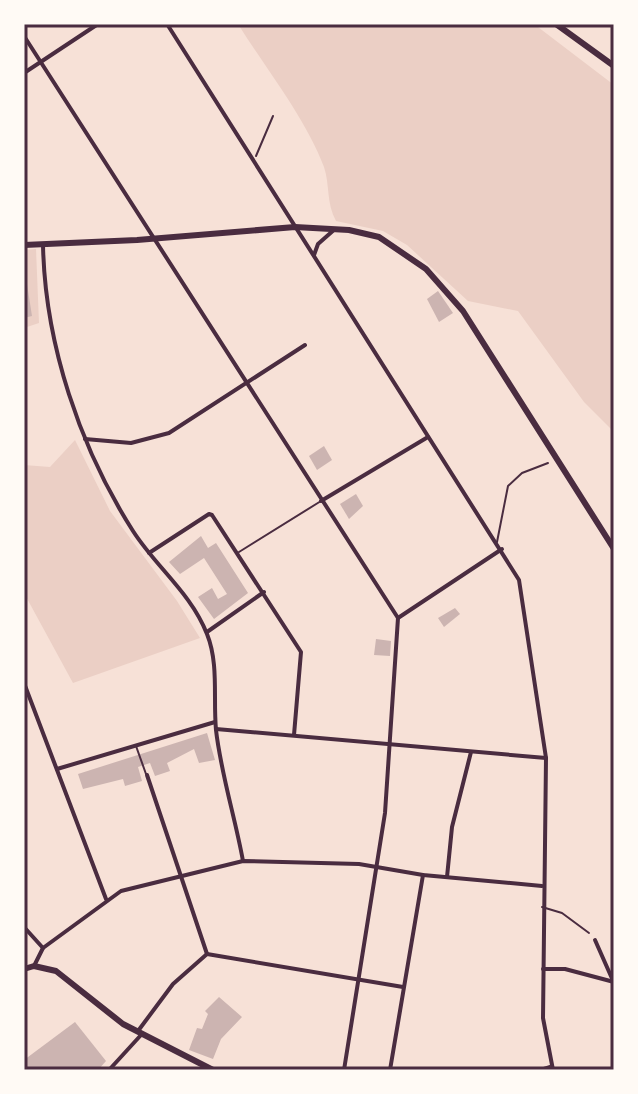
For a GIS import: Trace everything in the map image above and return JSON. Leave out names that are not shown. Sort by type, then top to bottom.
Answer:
[{"type":"street","points":[[24,73],[98,24]]},
{"type":"street","points":[[167,24],[513,568],[522,594],[546,758],[542,886],[544,1029],[552,1068]]},
{"type":"street","points":[[556,24],[614,66]]},
{"type":"street","points":[[24,36],[398,618],[391,744],[377,867],[344,1070]]},
{"type":"street","points":[[24,245],[154,239],[295,227],[336,229],[379,237],[401,249],[446,289],[614,549]]},
{"type":"street","points":[[314,258],[318,244],[336,229]]},
{"type":"street","points":[[43,245],[51,323],[85,439],[122,512],[149,553],[187,596],[207,632],[213,652],[216,729],[243,861]]},
{"type":"street","points":[[85,439],[131,443],[169,433],[305,345]]},
{"type":"street","points":[[321,501],[428,437]]},
{"type":"street","points":[[149,553],[209,514],[238,553],[301,652],[294,736]]},
{"type":"street","points":[[398,618],[502,549]]},
{"type":"street","points":[[207,632],[264,592]]},
{"type":"street","points":[[24,683],[106,899]]},
{"type":"street","points":[[57,769],[216,722]]},
{"type":"street","points":[[216,729],[546,758]]},
{"type":"street","points":[[447,877],[460,788],[467,774],[471,752]]},
{"type":"street","points":[[147,775],[207,954]]},
{"type":"street","points":[[34,966],[43,948],[106,899],[133,887],[243,861],[298,860],[542,886]]},
{"type":"street","points":[[390,1070],[423,875]]},
{"type":"street","points":[[24,927],[43,948]]},
{"type":"street","points":[[595,940],[614,982]]},
{"type":"street","points":[[207,954],[403,987]]},
{"type":"street","points":[[109,1070],[139,1034],[173,984],[207,954]]},
{"type":"street","points":[[24,969],[34,966],[66,976],[139,1034],[213,1070]]},
{"type":"street","points":[[543,969],[565,969],[614,982]]},
{"type":"lane","points":[[497,542],[508,486],[522,473],[548,463]]},
{"type":"lane","points":[[238,553],[321,501]]},
{"type":"lane","points":[[136,744],[147,775]]},
{"type":"lane","points":[[542,907],[562,913],[589,933]]},
{"type":"lane","points":[[537,1070],[552,1068]]},
{"type":"path","points":[[252,159],[258,154],[273,116]]},
{"type":"shaded area","points":[[238,24],[534,24],[614,85],[614,432],[584,402],[518,311],[468,301],[407,245],[383,231],[336,221],[324,167],[316,148]]},
{"type":"shaded area","points":[[36,249],[39,323],[24,328],[24,250]]},
{"type":"shaded area","points":[[75,440],[110,511],[177,601],[200,638],[73,683],[24,593],[24,465],[50,467]]},
{"type":"building","points":[[24,265],[32,316],[24,318]]},
{"type":"building","points":[[438,291],[453,313],[439,322],[427,299]]},
{"type":"building","points":[[324,446],[332,460],[317,470],[309,456]]},
{"type":"building","points":[[356,494],[363,506],[349,519],[340,504]]},
{"type":"building","points":[[201,536],[208,548],[216,543],[248,593],[214,619],[198,597],[212,588],[218,599],[227,594],[204,558],[180,574],[169,562]]},
{"type":"building","points":[[455,608],[460,614],[444,627],[438,618]]},
{"type":"building","points":[[376,639],[391,641],[390,656],[374,655]]},
{"type":"building","points":[[207,733],[215,760],[199,763],[194,749],[167,763],[170,771],[155,776],[150,763],[138,767],[142,781],[125,786],[123,779],[83,789],[78,774]]},
{"type":"building","points":[[219,997],[242,1017],[221,1039],[213,1059],[189,1050],[197,1028],[202,1029],[208,1014],[205,1011]]},
{"type":"building","points":[[75,1022],[106,1061],[98,1070],[25,1068],[24,1060]]}]
